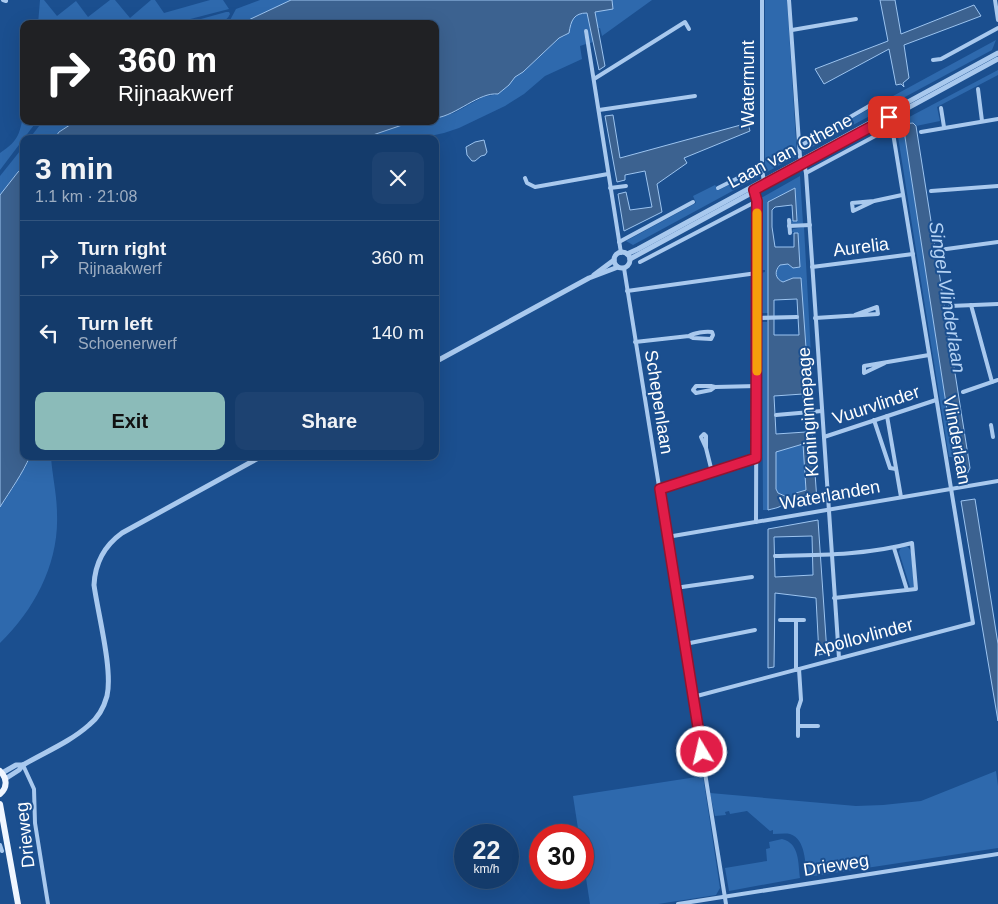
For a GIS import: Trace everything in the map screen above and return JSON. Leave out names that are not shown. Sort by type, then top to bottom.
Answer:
[{"type":"main road","points":[[0,794],[5,787],[2,774]]},
{"type":"main road","points":[[0,804],[18,904]]},
{"type":"main road","points":[[0,821],[3,828]]},
{"type":"street","name":"Watermunt","points":[[762,0],[762,168],[764,183]]},
{"type":"street","name":"Koninginnepage","points":[[789,0],[800,146],[806,174],[810,225],[839,658]]},
{"type":"street","points":[[995,0],[998,20]]},
{"type":"street","points":[[792,30],[856,19]]},
{"type":"street","points":[[594,79],[685,22],[689,29]]},
{"type":"street","points":[[933,60],[942,59],[998,28]]},
{"type":"street","points":[[586,31],[619,242],[629,264],[624,268],[618,267],[589,278]]},
{"type":"street","name":"Laan van Othene","points":[[626,255],[650,246],[998,54]]},
{"type":"street","name":"Laan van Othene","points":[[888,116],[998,59]]},
{"type":"street","points":[[978,88],[982,121]]},
{"type":"street","points":[[599,110],[695,96]]},
{"type":"street","points":[[800,146],[883,98]]},
{"type":"street","points":[[941,108],[944,128]]},
{"type":"street","name":"Vlinderlaan","points":[[888,116],[892,127],[973,622]]},
{"type":"street","points":[[921,132],[998,118]]},
{"type":"street","name":"Laan van Othene","points":[[806,174],[892,127]]},
{"type":"street","points":[[718,188],[758,168],[762,168]]},
{"type":"street","points":[[525,178],[527,183],[535,187],[608,174]]},
{"type":"street","points":[[610,188],[626,186]]},
{"type":"street","points":[[931,191],[998,186]]},
{"type":"street","points":[[753,188],[757,201],[756,522]]},
{"type":"street","points":[[874,201],[853,211],[852,203],[874,201],[902,195]]},
{"type":"street","name":"Laan van Othene","points":[[640,262],[757,201]]},
{"type":"street","points":[[619,242],[693,202]]},
{"type":"street","points":[[789,220],[790,233]]},
{"type":"street","points":[[789,226],[810,225]]},
{"type":"street","points":[[939,250],[998,242]]},
{"type":"street","points":[[650,246],[654,254]]},
{"type":"street","name":"Aurelia","points":[[812,267],[913,254]]},
{"type":"street","points":[[439,360],[589,278],[614,260],[616,255],[626,255]]},
{"type":"street","points":[[614,260],[618,267]]},
{"type":"street","name":"Schepenlaan","points":[[624,268],[726,904]]},
{"type":"street","points":[[628,292],[757,273]]},
{"type":"street","points":[[950,306],[998,304]]},
{"type":"street","points":[[971,305],[992,382]]},
{"type":"street","points":[[815,318],[855,314],[877,307],[878,314],[868,316],[855,314]]},
{"type":"street","points":[[757,318],[797,317]]},
{"type":"street","points":[[635,342],[689,336],[711,339],[713,335],[712,332],[708,331],[689,336]]},
{"type":"street","points":[[885,363],[864,373],[864,366],[929,355]]},
{"type":"street","points":[[963,392],[998,380]]},
{"type":"street","points":[[715,388],[711,386],[696,386],[693,390],[696,393],[715,388],[757,386]]},
{"type":"street","name":"Vuurvlinder","points":[[824,437],[936,400]]},
{"type":"street","points":[[776,415],[822,411]]},
{"type":"street","points":[[887,416],[901,497]]},
{"type":"street","points":[[874,420],[890,468],[896,469]]},
{"type":"street","points":[[991,425],[993,437]]},
{"type":"street","points":[[992,431],[998,430]]},
{"type":"street","points":[[706,448],[712,472]]},
{"type":"street","points":[[660,489],[756,458]]},
{"type":"street","points":[[2,774],[20,770],[23,765],[81,731],[98,716],[104,704],[108,686],[107,668],[94,585],[94,573],[104,550],[122,533],[255,460]]},
{"type":"street","name":"Waterlanden","points":[[667,537],[998,481]]},
{"type":"street","points":[[775,556],[832,555],[894,548],[912,543],[916,589],[834,598]]},
{"type":"street","points":[[894,548],[907,590]]},
{"type":"street","points":[[675,588],[752,577]]},
{"type":"street","points":[[780,620],[804,620]]},
{"type":"street","points":[[796,620],[800,700],[798,736]]},
{"type":"street","name":"Apollovlinder","points":[[693,697],[973,622]]},
{"type":"street","points":[[685,644],[755,630]]},
{"type":"street","points":[[798,726],[818,726]]},
{"type":"street","name":"Drieweg","points":[[23,765],[34,789],[35,823],[48,904]]},
{"type":"street","points":[[0,846],[2,851]]},
{"type":"street","name":"Drieweg","points":[[678,904],[998,854]]},
{"type":"shaded area","points":[[40,0],[44,0],[57,16],[76,1],[88,17],[110,0],[115,0],[130,18],[151,0],[155,0],[164,13],[210,0],[223,0],[229,9],[186,20],[38,20]]},
{"type":"shaded area","points":[[260,0],[291,0],[248,20],[230,20],[236,9]]},
{"type":"shaded area","points":[[291,0],[612,0],[613,9],[595,12],[605,66],[599,70],[587,13],[579,14],[572,21],[569,33],[559,38],[498,94],[483,96],[452,113],[439,117],[439,20],[248,20]]},
{"type":"shaded area","points":[[612,0],[652,0],[602,36],[600,28],[597,28],[595,12],[613,9]]},
{"type":"shaded area","points":[[765,0],[787,0],[797,156],[765,173]]},
{"type":"shaded area","points":[[880,0],[895,0],[901,34],[974,5],[981,16],[904,45],[909,78],[903,83],[904,87],[901,84],[896,85],[889,49],[824,84],[815,69],[888,41]]},
{"type":"shaded area","points":[[226,12],[230,14],[225,20],[197,20]]},
{"type":"shaded area","points":[[587,12],[594,41],[589,44],[586,30],[584,30],[586,44],[580,46],[582,59],[545,76],[524,94],[505,106],[444,133],[435,135],[373,135],[402,125],[439,125],[439,117],[454,113],[483,97],[498,94],[559,38],[565,36],[574,17]]},
{"type":"shaded area","points":[[996,40],[992,50],[803,152],[801,146]]},
{"type":"shaded area","points":[[998,70],[998,75],[937,107],[940,121],[916,126],[913,123],[903,124],[954,457],[949,457],[896,124]]},
{"type":"shaded area","points":[[613,115],[620,158],[748,123],[750,131],[684,158],[687,163],[657,184],[662,212],[624,231],[618,194],[626,192],[630,210],[652,207],[645,171],[625,175],[625,180],[617,182],[605,116]]},
{"type":"shaded area","points":[[913,123],[916,126],[970,468],[967,474],[957,475],[903,124]]},
{"type":"shaded area","points":[[21,125],[34,125],[26,135],[20,135],[20,144],[0,170],[0,153],[12,144],[18,135]]},
{"type":"shaded area","points":[[40,125],[70,125],[57,135],[32,135]]},
{"type":"shaded area","points":[[70,125],[402,125],[373,135],[57,135]]},
{"type":"shaded area","points":[[484,140],[487,152],[475,161],[472,161],[467,155],[466,147]]},
{"type":"shaded area","points":[[20,151],[20,170],[0,195],[0,176]]},
{"type":"shaded area","points":[[20,170],[20,460],[28,460],[0,507],[0,195]]},
{"type":"shaded area","points":[[758,170],[760,176],[633,245],[626,241],[696,203],[693,196],[715,185],[719,190]]},
{"type":"shaded area","points":[[800,176],[803,224],[792,224],[791,220],[797,221],[795,188],[768,202],[768,313],[762,313],[761,273],[765,272],[765,270],[762,270],[761,198]]},
{"type":"shaded area","points":[[795,188],[797,221],[793,221],[792,205],[775,207],[772,210],[772,227],[775,247],[794,247],[794,233],[798,233],[800,267],[793,268],[788,264],[780,265],[776,275],[783,282],[793,278],[801,278],[817,501],[798,505],[796,493],[806,490],[803,444],[776,452],[776,489],[778,493],[785,496],[782,505],[768,510],[768,202]],"holes":[[[797,299],[799,335],[774,335],[774,300]],[[803,394],[806,432],[776,434],[774,396]]]},
{"type":"shaded area","points":[[804,227],[814,409],[811,410],[801,278],[793,278],[783,282],[776,275],[780,265],[788,264],[793,268],[798,233],[792,232],[793,229]]},
{"type":"shaded area","points":[[762,322],[767,322],[768,510],[763,510]]},
{"type":"shaded area","points":[[803,444],[806,490],[796,493],[798,505],[782,507],[784,505],[784,495],[778,493],[776,489],[776,451]]},
{"type":"shaded area","points":[[28,460],[51,460],[57,507],[57,532],[49,567],[34,600],[13,630],[0,643],[0,507]]},
{"type":"shaded area","points":[[975,499],[998,644],[998,721],[961,501]]},
{"type":"shaded area","points":[[818,520],[827,653],[819,655],[816,598],[775,593],[774,667],[768,668],[768,529]],"holes":[[[812,536],[813,575],[775,577],[774,537]]]},
{"type":"shaded area","points":[[905,546],[911,551],[914,588],[910,587],[899,552]]},
{"type":"shaded area","points":[[996,771],[998,786],[998,848],[807,877],[804,852],[795,837],[790,834],[773,834],[773,830],[770,831],[747,811],[730,814],[729,811],[725,812],[726,815],[715,816],[710,793],[856,806],[883,805],[921,801]]},
{"type":"shaded area","points":[[703,776],[720,888],[716,895],[658,904],[590,904],[588,889],[594,889],[594,824],[577,824],[573,796]]},
{"type":"shaded area","points":[[782,839],[788,841],[795,849],[800,878],[729,891],[725,868],[767,861],[766,849],[770,848],[769,842]]},
{"type":"slow traffic","points":[[757,213],[757,371]]},
{"type":"route","points":[[702,752],[660,489],[756,458],[757,201],[754,190],[889,117]]},
{"type":"water label","name":"Singel Vlinderlaan","points":[[948,297]]}]
